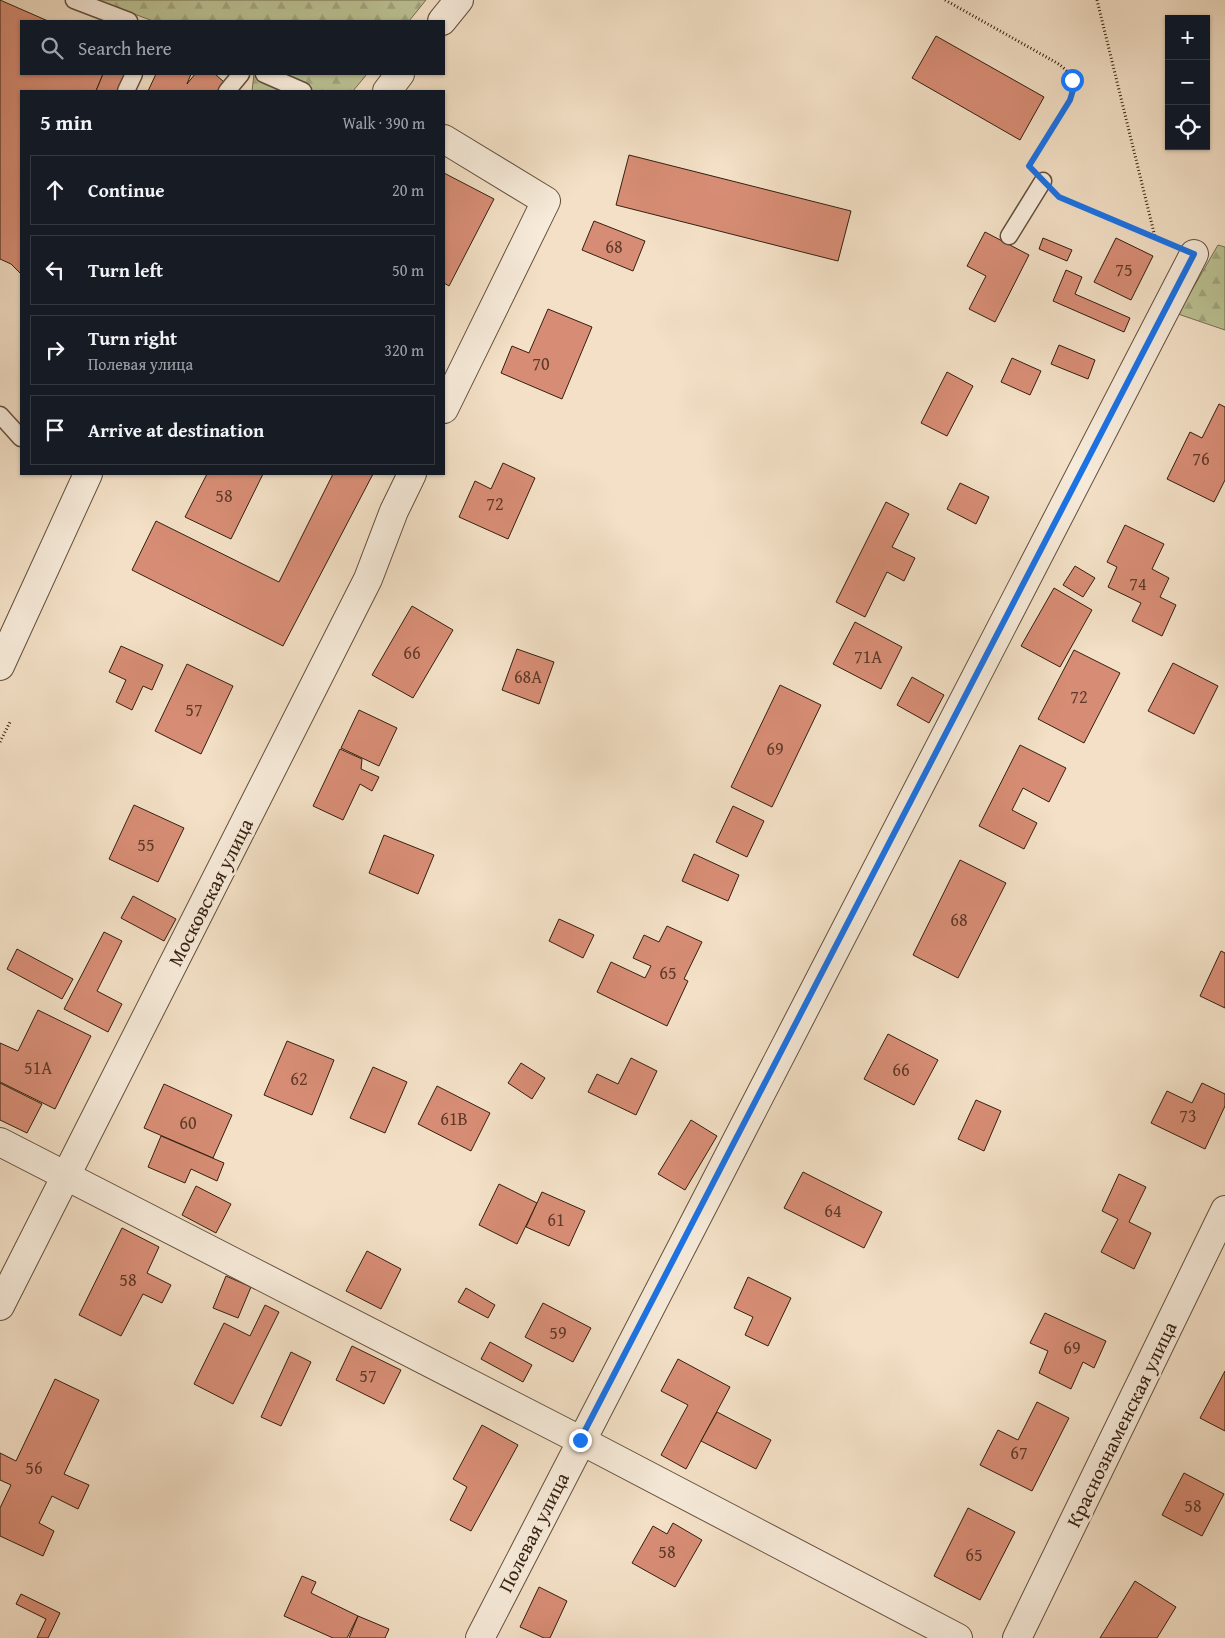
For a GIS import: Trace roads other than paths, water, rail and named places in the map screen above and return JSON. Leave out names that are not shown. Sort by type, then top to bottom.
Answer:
[{"type":"street","points":[[443,20],[459,0]]},
{"type":"street","points":[[388,90],[399,75]]},
{"type":"street","points":[[445,140],[546,201],[445,407]]},
{"type":"street","name":"Полевая улица","points":[[480,1638],[580,1440],[1194,254]]},
{"type":"street","name":"Московская улица","points":[[0,1306],[368,579],[394,511],[412,475]]},
{"type":"street","points":[[0,666],[80,477]]},
{"type":"street","points":[[0,1142],[580,1440],[958,1638]]},
{"type":"street","name":"Краснознаменская улица","points":[[1017,1638],[1225,1210]]},
{"type":"lane","points":[[74,0],[126,20]]},
{"type":"lane","points":[[126,90],[134,75]]},
{"type":"lane","points":[[228,90],[240,75]]},
{"type":"lane","points":[[266,75],[301,90]]},
{"type":"lane","points":[[1009,236],[1043,181]]},
{"type":"lane","points":[[0,415],[20,437]]}]
